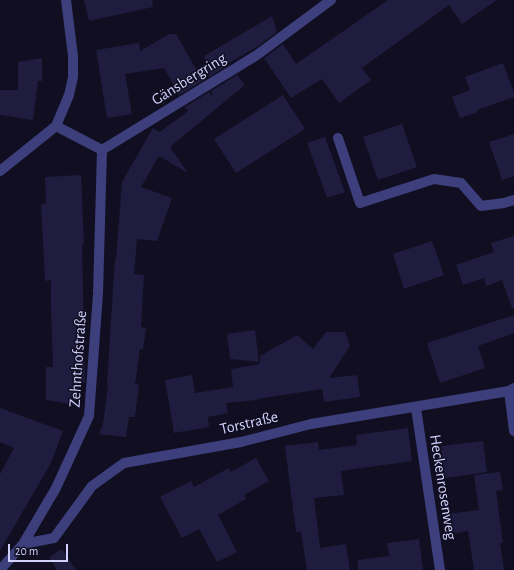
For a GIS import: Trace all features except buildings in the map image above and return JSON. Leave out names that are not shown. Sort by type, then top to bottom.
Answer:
[{"type":"street","points":[[0,171],[56,126],[69,95],[73,77],[74,56],[66,0]]},
{"type":"street","name":"Gänsbergring","points":[[102,150],[257,55],[331,0]]},
{"type":"street","points":[[56,126],[102,150]]},
{"type":"street","points":[[338,138],[360,203],[434,179],[461,182],[481,206],[514,200]]},
{"type":"street","name":"Zehnthofstraße","points":[[0,570],[23,544],[56,488],[90,416],[98,294],[102,150]]},
{"type":"street","points":[[511,390],[514,431]]},
{"type":"street","name":"Torstraße","points":[[23,544],[54,538],[92,486],[124,463],[242,442],[311,424],[416,408],[511,390]]},
{"type":"street","name":"Heckenrosenweg","points":[[416,408],[440,570]]}]
